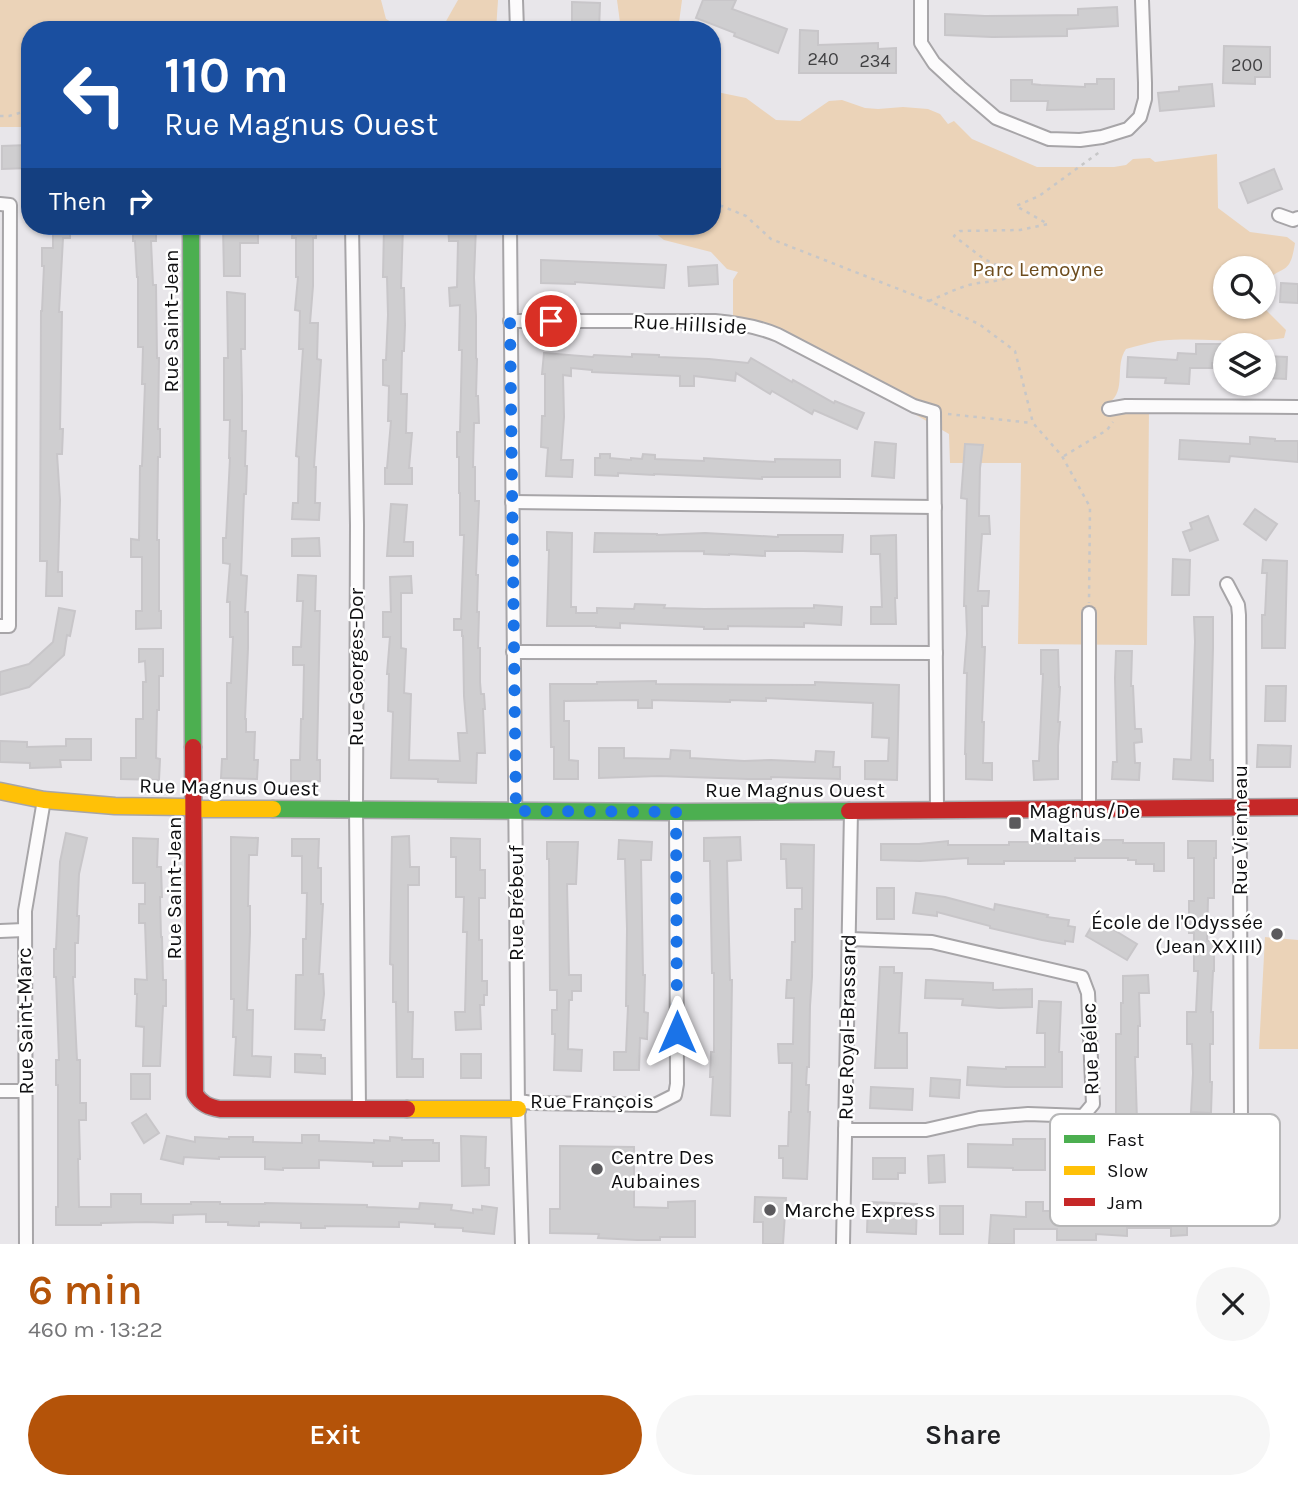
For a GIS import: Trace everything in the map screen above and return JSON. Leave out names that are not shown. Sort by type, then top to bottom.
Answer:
[{"type":"street","points":[[516,0],[517,21]]},
{"type":"street","points":[[921,0],[921,43],[934,63],[996,118],[1049,139],[1080,140],[1128,129],[1140,117],[1145,99],[1142,0]]},
{"type":"street","points":[[0,204],[10,205],[10,232],[9,626],[0,626]]},
{"type":"street","points":[[1279,215],[1293,220],[1298,218]]},
{"type":"street","name":"Rue Saint-Jean","points":[[191,235],[195,1094],[198,1101],[208,1107],[220,1109],[518,1105]]},
{"type":"street","name":"Rue Georges-Dor","points":[[352,235],[357,525],[359,1108]]},
{"type":"street","name":"Rue Brébeuf","points":[[509,235],[518,1105],[522,1244]]},
{"type":"street","name":"Rue Hillside","points":[[510,321],[715,321],[746,324],[778,335],[914,405],[934,412]]},
{"type":"street","points":[[1109,408],[1298,407]]},
{"type":"street","points":[[934,412],[937,810]]},
{"type":"street","points":[[512,502],[935,507]]},
{"type":"street","name":"Rue Vienneau","points":[[1227,584],[1238,605],[1239,615],[1241,1114]]},
{"type":"street","points":[[1089,613],[1089,809]]},
{"type":"street","points":[[513,652],[936,653]]},
{"type":"street","name":"Rue Magnus Ouest","points":[[0,792],[44,800],[194,809],[676,812],[1298,807]]},
{"type":"street","name":"Rue Saint-Marc","points":[[26,1244],[24,930],[26,898],[44,800]]},
{"type":"street","name":"Rue Royal-Brassard","points":[[844,1244],[851,811]]},
{"type":"street","name":"Rue François","points":[[518,1105],[655,1105],[675,1095],[676,812]]},
{"type":"street","points":[[0,931],[24,930]]},
{"type":"street","name":"Rue Bélec","points":[[850,939],[932,942],[1082,977],[1088,993],[1093,1104],[1085,1114]]},
{"type":"street","points":[[0,1091],[26,1091]]},
{"type":"street","name":"Rue Bélec","points":[[845,1130],[926,1130],[979,1118],[1050,1115]]},
{"type":"path","points":[[0,116],[21,112]]},
{"type":"path","points":[[929,301],[968,285],[1007,280],[1016,274],[984,259],[954,236],[960,232],[1020,230],[1048,224],[1016,206],[1039,196],[1101,152],[1102,137]]},
{"type":"path","points":[[721,206],[746,216],[771,239],[929,301],[979,324],[1015,351],[1033,423],[1062,456],[1090,507],[1089,613]]},
{"type":"path","points":[[1062,456],[1107,430],[1126,406]]},
{"type":"path","points":[[934,412],[1033,423]]},
{"type":"green space","points":[[0,0],[381,0],[386,19],[390,21],[21,21],[21,127],[0,127]]},
{"type":"green space","points":[[458,0],[498,0],[497,21],[446,21]]},
{"type":"green space","points":[[617,0],[682,0],[679,21],[620,21]]},
{"type":"green space","name":"Parc Lemoyne","points":[[721,93],[746,98],[776,120],[800,121],[829,101],[842,100],[865,108],[928,109],[940,114],[948,124],[954,121],[972,139],[1037,167],[1114,167],[1126,165],[1133,159],[1150,158],[1155,162],[1217,154],[1218,208],[1250,232],[1287,237],[1295,243],[1288,265],[1276,274],[1276,256],[1213,256],[1213,319],[1275,319],[1286,330],[1284,338],[1276,339],[1276,333],[1213,333],[1213,340],[1158,341],[1126,349],[1121,363],[1118,391],[1109,403],[1149,407],[1147,645],[1018,644],[1021,463],[950,463],[949,434],[778,335],[733,322],[733,280],[738,272],[727,269],[711,252],[664,240],[658,235],[721,235]]},
{"type":"green space","points":[[1265,937],[1298,940],[1298,1049],[1259,1049]]},
{"type":"building","points":[[703,0],[736,0],[732,9],[787,29],[778,53],[734,36],[735,33],[721,28],[721,21],[696,18]]},
{"type":"building","points":[[572,2],[600,3],[599,21],[572,21]]},
{"type":"building","points":[[1117,7],[1118,26],[1067,29],[1067,36],[945,35],[945,14],[1078,15],[1078,9]]},
{"type":"building","points":[[800,30],[818,31],[818,45],[878,43],[878,49],[896,48],[896,73],[799,73]]},
{"type":"building","points":[[1224,46],[1270,47],[1270,77],[1255,77],[1255,84],[1223,83]]},
{"type":"building","points":[[1097,79],[1114,79],[1114,109],[1047,110],[1048,101],[1011,101],[1011,80],[1032,80],[1032,84],[1041,85],[1085,87],[1085,84],[1097,84]]},
{"type":"building","points":[[1212,84],[1214,106],[1160,111],[1158,93],[1179,91],[1179,87]]},
{"type":"building","points":[[21,145],[21,168],[2,169],[2,146]]},
{"type":"building","points":[[1274,169],[1282,189],[1248,203],[1240,183]]},
{"type":"building","points":[[53,235],[70,235],[70,238],[63,238],[59,312],[62,312],[60,429],[63,429],[62,454],[57,454],[60,500],[58,572],[62,572],[62,596],[46,596],[47,561],[40,561],[41,311],[44,266],[42,248],[53,248]]},
{"type":"building","points":[[133,235],[156,235],[156,241],[151,241],[153,285],[156,285],[160,429],[157,540],[161,628],[136,629],[136,611],[142,611],[142,557],[131,557],[131,539],[139,540],[145,384],[142,384],[143,347],[138,347],[138,277]]},
{"type":"building","points":[[223,235],[258,235],[258,243],[240,243],[240,276],[224,276]]},
{"type":"building","points":[[292,235],[316,235],[316,238],[313,238],[310,323],[318,323],[317,359],[321,360],[314,467],[315,503],[320,503],[319,520],[292,519],[293,503],[298,503],[299,457],[296,456],[303,349],[299,349],[300,311],[295,310],[298,277],[296,238],[292,238]]},
{"type":"building","points":[[384,235],[403,235],[401,288],[404,288],[405,325],[401,394],[407,394],[406,433],[412,433],[409,468],[412,468],[412,484],[385,484],[391,421],[388,421],[389,386],[383,385],[388,315],[387,277],[383,277]]},
{"type":"building","points":[[449,235],[476,235],[476,396],[479,423],[474,423],[473,467],[475,501],[479,501],[476,575],[478,648],[481,694],[484,694],[485,709],[485,753],[477,753],[476,783],[391,778],[393,712],[388,711],[387,674],[390,637],[383,637],[383,612],[391,612],[390,577],[411,576],[412,593],[401,593],[401,648],[406,649],[404,693],[411,694],[409,760],[460,761],[458,733],[467,733],[463,636],[462,630],[454,630],[454,619],[461,619],[464,535],[460,535],[457,457],[462,350],[459,350],[460,305],[450,306],[449,288],[457,287],[458,241],[449,241]]},
{"type":"building","points":[[541,260],[666,265],[664,288],[575,282],[541,283]]},
{"type":"building","points":[[717,265],[718,284],[689,286],[688,267]]},
{"type":"building","points":[[1281,283],[1298,284],[1298,303],[1280,302]]},
{"type":"building","points":[[227,292],[245,294],[245,349],[241,349],[242,431],[246,431],[247,466],[241,575],[247,576],[246,732],[255,732],[254,760],[258,760],[257,779],[221,778],[222,759],[227,759],[227,683],[231,683],[233,637],[230,637],[230,602],[227,602],[230,564],[223,563],[230,458],[230,420],[224,420],[224,358],[228,358]]},
{"type":"building","points":[[1196,344],[1213,344],[1212,368],[1190,368],[1189,384],[1165,383],[1166,378],[1127,377],[1128,357],[1177,360],[1178,353],[1196,354]]},
{"type":"building","points":[[544,353],[593,357],[659,355],[748,363],[751,358],[834,403],[835,401],[864,413],[857,429],[814,410],[812,414],[772,391],[770,394],[736,373],[735,381],[694,376],[694,386],[680,386],[680,376],[592,372],[571,368],[571,376],[563,375],[561,460],[573,460],[572,477],[546,476],[548,448],[541,447],[542,416],[545,416],[545,374],[542,374]]},
{"type":"building","points":[[1276,357],[1287,357],[1286,379],[1276,379]]},
{"type":"building","points":[[1250,437],[1298,441],[1298,462],[1230,456],[1229,462],[1179,459],[1180,440],[1250,444]]},
{"type":"building","points":[[875,442],[896,444],[894,478],[872,476]]},
{"type":"building","points":[[965,444],[983,445],[979,516],[989,516],[990,534],[982,534],[978,591],[989,591],[988,606],[982,606],[982,647],[985,647],[982,722],[983,763],[992,763],[992,780],[966,779],[967,673],[964,673],[967,634],[964,606],[967,499],[961,498]]},
{"type":"building","points":[[600,454],[631,460],[642,459],[643,454],[655,455],[655,459],[704,461],[704,458],[775,462],[775,459],[840,460],[840,477],[762,479],[618,473],[618,476],[595,475],[595,458],[600,458]]},
{"type":"building","points":[[391,504],[407,505],[404,542],[413,542],[413,556],[387,556]]},
{"type":"building","points":[[1255,509],[1277,524],[1266,540],[1244,524]]},
{"type":"building","points":[[1208,516],[1218,540],[1190,551],[1183,532],[1192,529],[1190,523]]},
{"type":"building","points":[[547,532],[572,533],[571,607],[576,607],[576,613],[597,613],[597,608],[634,609],[635,604],[704,609],[814,608],[814,605],[842,607],[841,625],[804,623],[804,627],[728,626],[728,629],[620,623],[620,628],[547,626]]},
{"type":"building","points":[[595,533],[705,533],[778,537],[843,535],[842,552],[765,551],[765,556],[704,554],[704,551],[594,552]]},
{"type":"building","points":[[896,535],[896,624],[871,624],[871,607],[882,607],[880,554],[871,554],[871,536]]},
{"type":"building","points":[[319,538],[320,556],[292,556],[292,539]]},
{"type":"building","points":[[1173,559],[1190,560],[1189,595],[1172,595]]},
{"type":"building","points":[[1263,560],[1287,561],[1285,648],[1262,648],[1262,615],[1265,615],[1267,573],[1262,573]]},
{"type":"building","points":[[298,575],[316,576],[315,611],[320,611],[317,760],[320,760],[320,781],[291,781],[291,760],[300,760],[303,719],[304,665],[293,665],[293,647],[301,647],[303,601],[297,601]]},
{"type":"building","points":[[59,608],[75,611],[64,655],[29,687],[0,695],[0,672],[29,664],[53,642]]},
{"type":"building","points":[[1194,617],[1213,617],[1210,760],[1213,760],[1213,781],[1173,779],[1174,759],[1191,760]]},
{"type":"building","points":[[139,649],[163,649],[163,676],[159,676],[157,710],[156,758],[160,759],[159,780],[121,779],[121,758],[136,758],[136,719],[143,719],[145,661],[139,662]]},
{"type":"building","points":[[1041,650],[1058,650],[1058,779],[1034,780],[1033,761],[1039,761],[1043,674]]},
{"type":"building","points":[[1116,651],[1132,651],[1131,686],[1135,729],[1141,729],[1142,742],[1134,743],[1135,763],[1140,763],[1139,780],[1112,779],[1113,762],[1117,762]]},
{"type":"building","points":[[656,681],[656,684],[815,685],[815,682],[899,685],[897,780],[865,779],[865,761],[888,761],[889,738],[872,737],[873,703],[766,698],[766,701],[730,702],[652,700],[652,708],[638,708],[638,700],[564,701],[564,721],[569,721],[569,760],[578,761],[578,779],[554,779],[550,684]]},
{"type":"building","points":[[1266,686],[1286,686],[1285,721],[1265,721]]},
{"type":"building","points":[[66,739],[91,739],[91,760],[60,760],[61,767],[30,768],[30,763],[0,762],[0,741],[27,742],[27,747],[66,746]]},
{"type":"building","points":[[1258,745],[1291,746],[1290,767],[1257,767]]},
{"type":"building","points":[[599,748],[624,748],[624,758],[670,759],[671,750],[690,751],[690,758],[744,761],[815,762],[816,751],[834,752],[833,767],[840,767],[840,779],[659,776],[599,778]]},
{"type":"building","points":[[66,833],[87,838],[79,874],[78,943],[75,943],[73,977],[77,1060],[80,1060],[80,1103],[86,1103],[86,1120],[79,1120],[79,1207],[111,1207],[111,1194],[141,1194],[141,1204],[220,1202],[367,1205],[419,1209],[420,1203],[452,1205],[451,1210],[473,1213],[473,1209],[482,1210],[482,1206],[497,1208],[494,1234],[463,1231],[463,1228],[435,1227],[435,1224],[399,1222],[399,1227],[301,1228],[301,1223],[259,1222],[259,1226],[228,1225],[228,1222],[206,1222],[206,1214],[173,1215],[173,1223],[56,1225],[56,1060],[59,1060],[54,949],[60,862]]},
{"type":"building","points":[[409,836],[410,867],[419,867],[419,885],[408,885],[408,1012],[413,1012],[412,1059],[423,1059],[423,1077],[397,1077],[396,1002],[393,1002],[393,965],[390,964],[392,837]]},
{"type":"building","points":[[231,837],[258,838],[257,855],[249,855],[247,1010],[253,1010],[252,1056],[271,1057],[270,1077],[234,1075],[236,1037],[233,1037],[234,999],[231,999]]},
{"type":"building","points":[[740,837],[741,860],[727,861],[732,980],[730,1116],[711,1115],[714,973],[710,861],[704,861],[704,838]]},
{"type":"building","points":[[133,838],[158,839],[163,980],[166,980],[160,1066],[143,1066],[144,1027],[136,1026],[135,979],[147,980],[145,923],[139,923],[139,904],[145,904],[145,883],[133,883]]},
{"type":"building","points":[[451,838],[480,839],[480,870],[485,870],[485,898],[479,898],[482,981],[487,981],[487,995],[484,995],[484,1005],[480,1005],[481,1029],[456,1030],[455,1012],[465,1012],[467,932],[463,932],[464,897],[456,897],[456,857],[451,857]]},
{"type":"building","points":[[292,839],[319,839],[318,868],[321,868],[323,904],[319,974],[323,974],[321,1020],[325,1020],[324,1030],[295,1029],[296,975],[303,975],[307,893],[302,893],[302,856],[292,856]]},
{"type":"building","points":[[619,840],[652,842],[651,860],[641,860],[644,1012],[648,1013],[647,1039],[640,1038],[639,1070],[614,1070],[614,1052],[626,1052],[628,1006],[625,859],[618,859]]},
{"type":"building","points":[[1085,840],[1164,843],[1164,871],[1154,871],[1154,864],[1136,864],[1136,860],[1128,858],[1004,861],[1004,864],[968,864],[968,858],[881,860],[881,844],[948,841],[948,845],[1009,845],[1009,842]]},
{"type":"building","points":[[1188,841],[1216,841],[1214,898],[1208,898],[1207,941],[1214,941],[1211,1012],[1213,1044],[1210,1044],[1211,1113],[1191,1112],[1192,1044],[1187,1044],[1187,1012],[1196,1012],[1198,971],[1194,971],[1194,933],[1189,933],[1189,901],[1194,901],[1194,858],[1188,858]]},
{"type":"building","points":[[547,842],[578,842],[576,884],[567,884],[569,975],[581,975],[581,991],[572,991],[572,1000],[569,1000],[568,1049],[582,1050],[581,1071],[554,1070],[555,1034],[552,1034],[552,1010],[557,1010],[557,990],[550,990]]},
{"type":"building","points":[[781,844],[814,845],[809,1067],[806,1085],[809,1085],[810,1112],[807,1179],[783,1178],[783,1158],[779,1158],[779,1146],[788,1146],[792,1063],[779,1063],[778,1044],[793,1044],[794,998],[786,998],[787,980],[791,980],[795,909],[802,909],[802,888],[787,888],[786,859],[781,859]]},
{"type":"building","points":[[877,888],[894,888],[894,919],[877,919]]},
{"type":"building","points":[[916,893],[945,897],[994,910],[995,904],[1069,920],[1068,926],[1075,927],[1073,942],[1065,941],[1065,944],[1042,940],[937,912],[937,916],[913,913]]},
{"type":"building","points":[[1096,919],[1137,944],[1127,960],[1086,936]]},
{"type":"building","points":[[880,967],[894,967],[894,973],[902,973],[899,1033],[907,1033],[907,1068],[875,1068]]},
{"type":"building","points":[[1148,975],[1149,993],[1139,993],[1140,1026],[1138,1057],[1135,1057],[1137,1114],[1116,1114],[1116,1034],[1121,1034],[1123,976]]},
{"type":"building","points":[[926,980],[993,983],[993,990],[1032,989],[1032,1007],[962,1005],[963,999],[925,998]]},
{"type":"building","points":[[1039,1001],[1061,1002],[1059,1052],[1062,1052],[1062,1087],[967,1085],[968,1067],[1045,1067],[1045,1033],[1037,1033]]},
{"type":"building","points":[[295,1054],[321,1055],[321,1058],[325,1058],[325,1074],[295,1072]]},
{"type":"building","points":[[461,1054],[481,1054],[481,1078],[461,1078]]},
{"type":"building","points":[[131,1074],[150,1074],[150,1099],[131,1099]]},
{"type":"building","points":[[931,1078],[960,1080],[959,1098],[930,1096]]},
{"type":"building","points":[[871,1087],[913,1089],[912,1110],[870,1108]]},
{"type":"building","points":[[146,1114],[159,1133],[144,1143],[132,1123]]},
{"type":"building","points":[[302,1135],[319,1135],[319,1141],[374,1143],[374,1140],[390,1141],[390,1137],[402,1140],[433,1140],[433,1143],[439,1143],[439,1161],[402,1161],[402,1166],[373,1166],[373,1162],[319,1160],[319,1168],[283,1170],[265,1169],[265,1157],[184,1157],[183,1164],[161,1159],[167,1136],[195,1142],[195,1137],[253,1137],[253,1142],[302,1143]]},
{"type":"building","points":[[461,1136],[486,1137],[485,1168],[489,1168],[489,1185],[462,1186]]},
{"type":"building","points":[[1013,1139],[1045,1139],[1045,1170],[968,1167],[968,1144],[1013,1145]]},
{"type":"building","points":[[560,1146],[634,1147],[634,1207],[668,1208],[668,1202],[695,1201],[695,1237],[637,1240],[598,1238],[599,1234],[550,1233],[550,1209],[560,1209]]},
{"type":"building","points":[[944,1155],[945,1182],[929,1183],[928,1156]]},
{"type":"building","points":[[873,1158],[905,1158],[905,1173],[898,1173],[898,1179],[873,1179]]},
{"type":"building","name":"Marche Express","points":[[755,1197],[786,1198],[783,1244],[763,1244],[763,1222],[754,1222]]},
{"type":"building","points":[[868,1202],[917,1204],[916,1234],[867,1232]]},
{"type":"building","points":[[1026,1202],[1043,1202],[1043,1211],[1050,1211],[1050,1226],[1187,1226],[1187,1235],[1171,1236],[1171,1228],[1127,1228],[1127,1236],[1096,1234],[1096,1240],[1057,1240],[1057,1229],[1014,1229],[1014,1244],[989,1244],[991,1215],[1026,1217]]},
{"type":"building","points":[[940,1206],[963,1206],[963,1234],[940,1234]]},
{"type":"traffic: fast","points":[[191,235],[193,747]]},
{"type":"traffic: fast","points":[[273,809],[849,811]]},
{"type":"traffic: slow","points":[[0,791],[44,800],[115,806],[273,809]]},
{"type":"traffic: slow","points":[[407,1109],[518,1109]]},
{"type":"traffic: jam","points":[[193,747],[195,1094],[206,1104],[220,1109],[407,1109]]},
{"type":"traffic: jam","points":[[849,811],[1298,807]]},
{"type":"place","name":"Magnus/De Maltais","points":[[1015,823]]},
{"type":"place","name":"École de l'Odyssée (Jean XXIII)","points":[[1277,934]]},
{"type":"place","name":"Centre Des Aubaines","points":[[597,1169]]},
{"type":"place","name":"Marche Express","points":[[770,1210]]},
{"type":"route","points":[[551,321],[510,321],[516,811],[676,812],[677,1032]]}]
